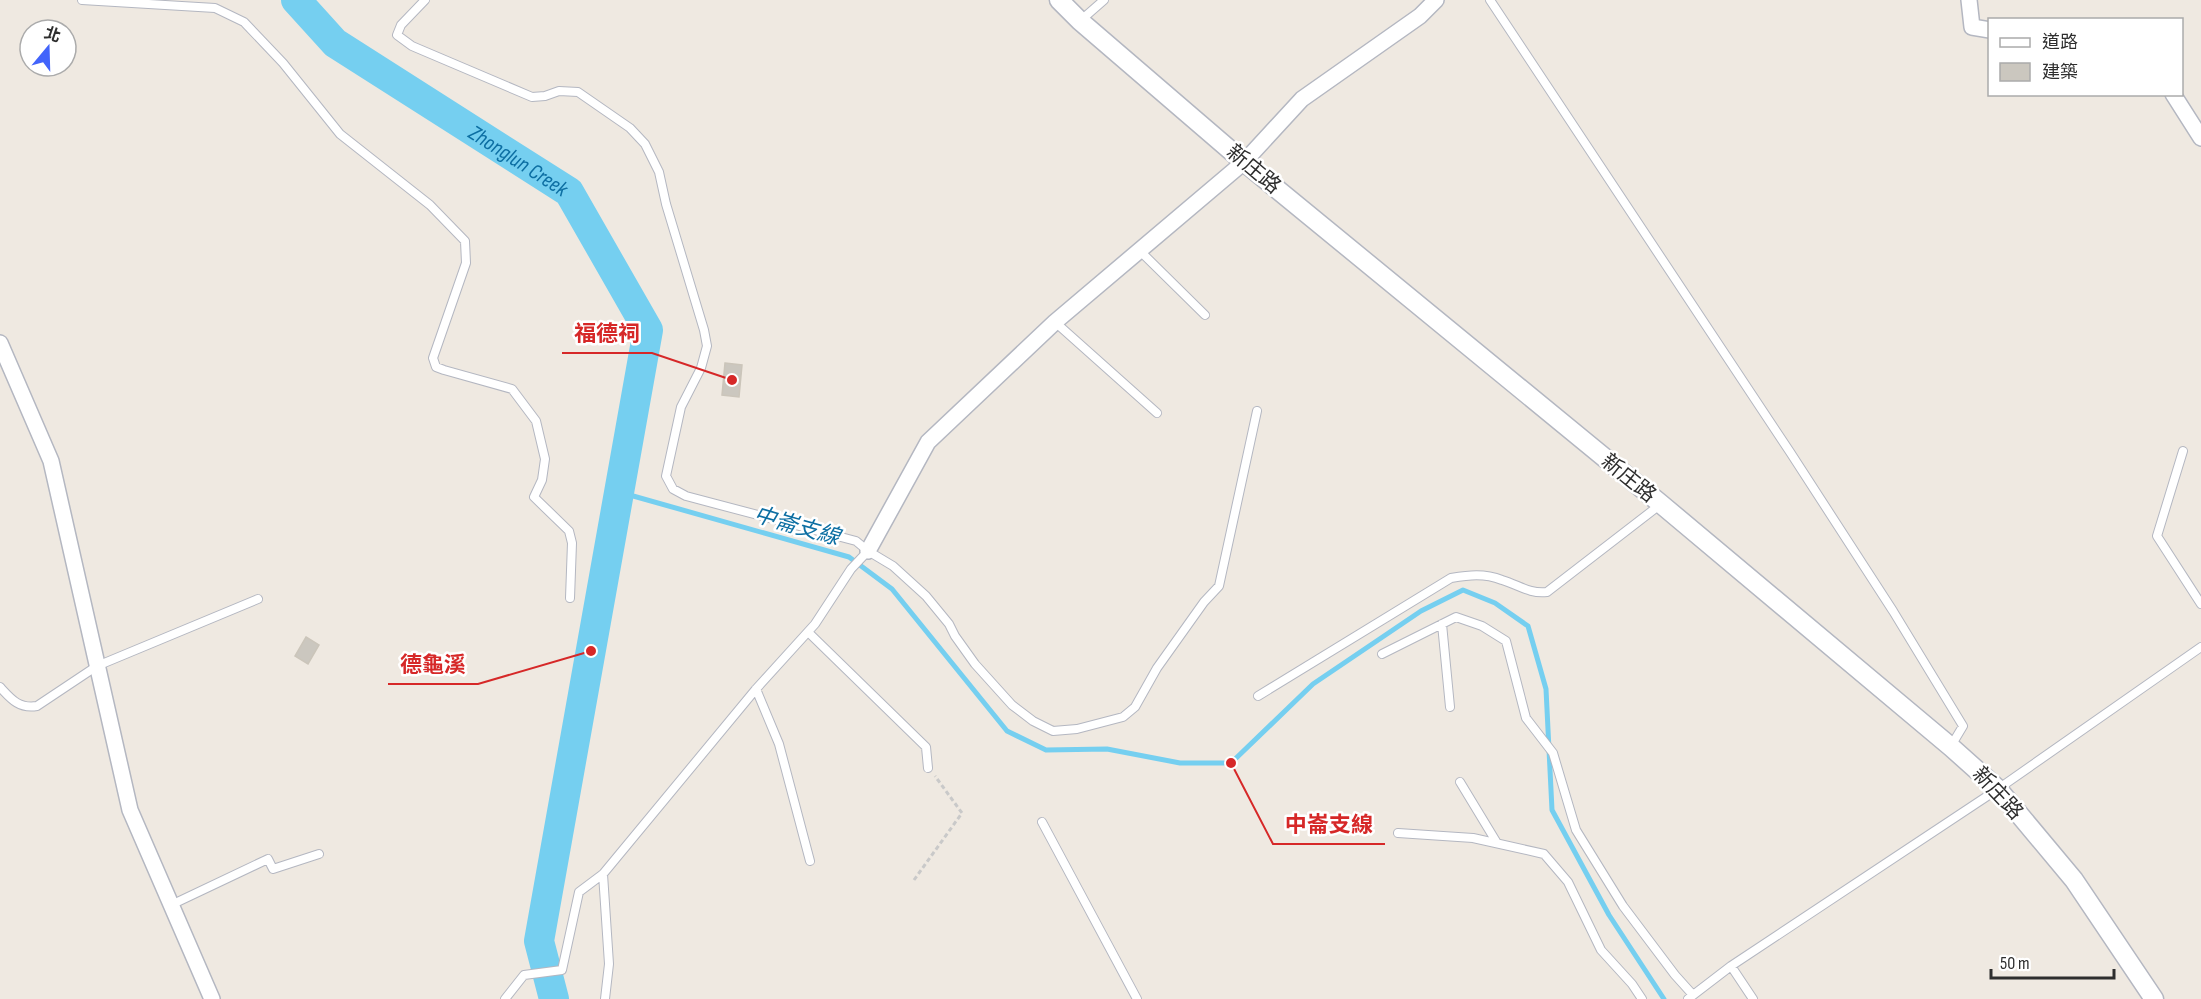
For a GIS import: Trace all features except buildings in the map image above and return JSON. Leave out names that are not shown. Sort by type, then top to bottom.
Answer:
[{"type":"street","name":"新庄路","points":[[1059,0],[1080,21],[1244,162],[1661,504],[1998,789],[2074,880],[2154,999]]},
{"type":"street","points":[[868,551],[928,442],[1055,322],[1244,162],[1302,99],[1420,16],[1436,0]]},
{"type":"street","points":[[1969,0],[1972,27],[1988,30]]},
{"type":"street","points":[[2174,96],[2201,138]]},
{"type":"street","points":[[0,343],[51,461],[130,810],[212,999]]},
{"type":"lane","points":[[82,0],[215,8],[244,22],[283,63],[339,134],[430,205],[465,241],[466,263],[433,358],[436,367],[513,389],[536,421],[545,459],[542,480],[534,497],[569,531],[572,543],[570,598]]},
{"type":"lane","points":[[425,0],[401,25],[397,34],[411,46],[532,97],[545,96],[559,91],[578,92],[630,128],[645,144],[659,172],[707,346],[701,368],[681,407],[666,476],[672,489],[686,496],[856,541],[893,566],[926,596],[949,624],[975,664],[1012,705],[1033,721],[1053,731],[1077,729],[1123,717],[1135,708],[1157,669],[1204,602],[1219,586],[1257,411]]},
{"type":"lane","points":[[1080,21],[1104,0]]},
{"type":"lane","points":[[1490,0],[1662,257],[1893,611],[1963,726],[1951,747]]},
{"type":"lane","points":[[1139,250],[1204,315]]},
{"type":"lane","points":[[1055,322],[1157,413]]},
{"type":"lane","points":[[2183,451],[2157,536],[2201,604]]},
{"type":"lane","points":[[1257,696],[1451,578],[1470,574],[1488,576],[1504,580],[1523,590],[1537,593],[1547,592],[1661,504]]},
{"type":"lane","points":[[505,999],[524,975],[562,970],[579,891],[603,874],[756,689],[808,632],[851,569],[868,551]]},
{"type":"lane","points":[[0,687],[16,704],[29,707],[37,705],[97,666],[258,599]]},
{"type":"lane","points":[[1382,654],[1456,617],[1482,626],[1506,641],[1526,718],[1553,753],[1576,830],[1623,906],[1690,997],[1731,966],[1998,789],[2201,647]]},
{"type":"lane","points":[[1442,624],[1450,707]]},
{"type":"lane","points":[[808,632],[926,747],[928,768]]},
{"type":"lane","points":[[756,689],[779,744],[810,861]]},
{"type":"lane","points":[[1460,782],[1497,843]]},
{"type":"lane","points":[[1042,822],[1137,999]]},
{"type":"lane","points":[[1398,833],[1473,838],[1544,854],[1568,882],[1601,950],[1632,984],[1641,999]]},
{"type":"lane","points":[[171,904],[268,859],[273,869],[319,854]]},
{"type":"lane","points":[[603,874],[609,964],[605,999]]},
{"type":"lane","points":[[1731,966],[1753,999]]},
{"type":"path","points":[[914,880],[962,813],[928,768]]},
{"type":"waterway","name":"Zhonglun Creek","points":[[296,0],[335,43],[569,192],[648,330],[539,941],[554,999]]},
{"type":"waterway","name":"中崙支線","points":[[619,492],[849,557],[892,589],[1007,731],[1046,750],[1107,749],[1180,763],[1231,763],[1313,684],[1421,611],[1463,590],[1495,603],[1528,626],[1546,689],[1552,810],[1609,915],[1664,999]]},
{"type":"place","name":"福德祠","points":[[732,380]]},
{"type":"place","name":"德龜溪","points":[[591,651]]},
{"type":"place","name":"中崙支線","points":[[1231,763]]}]
